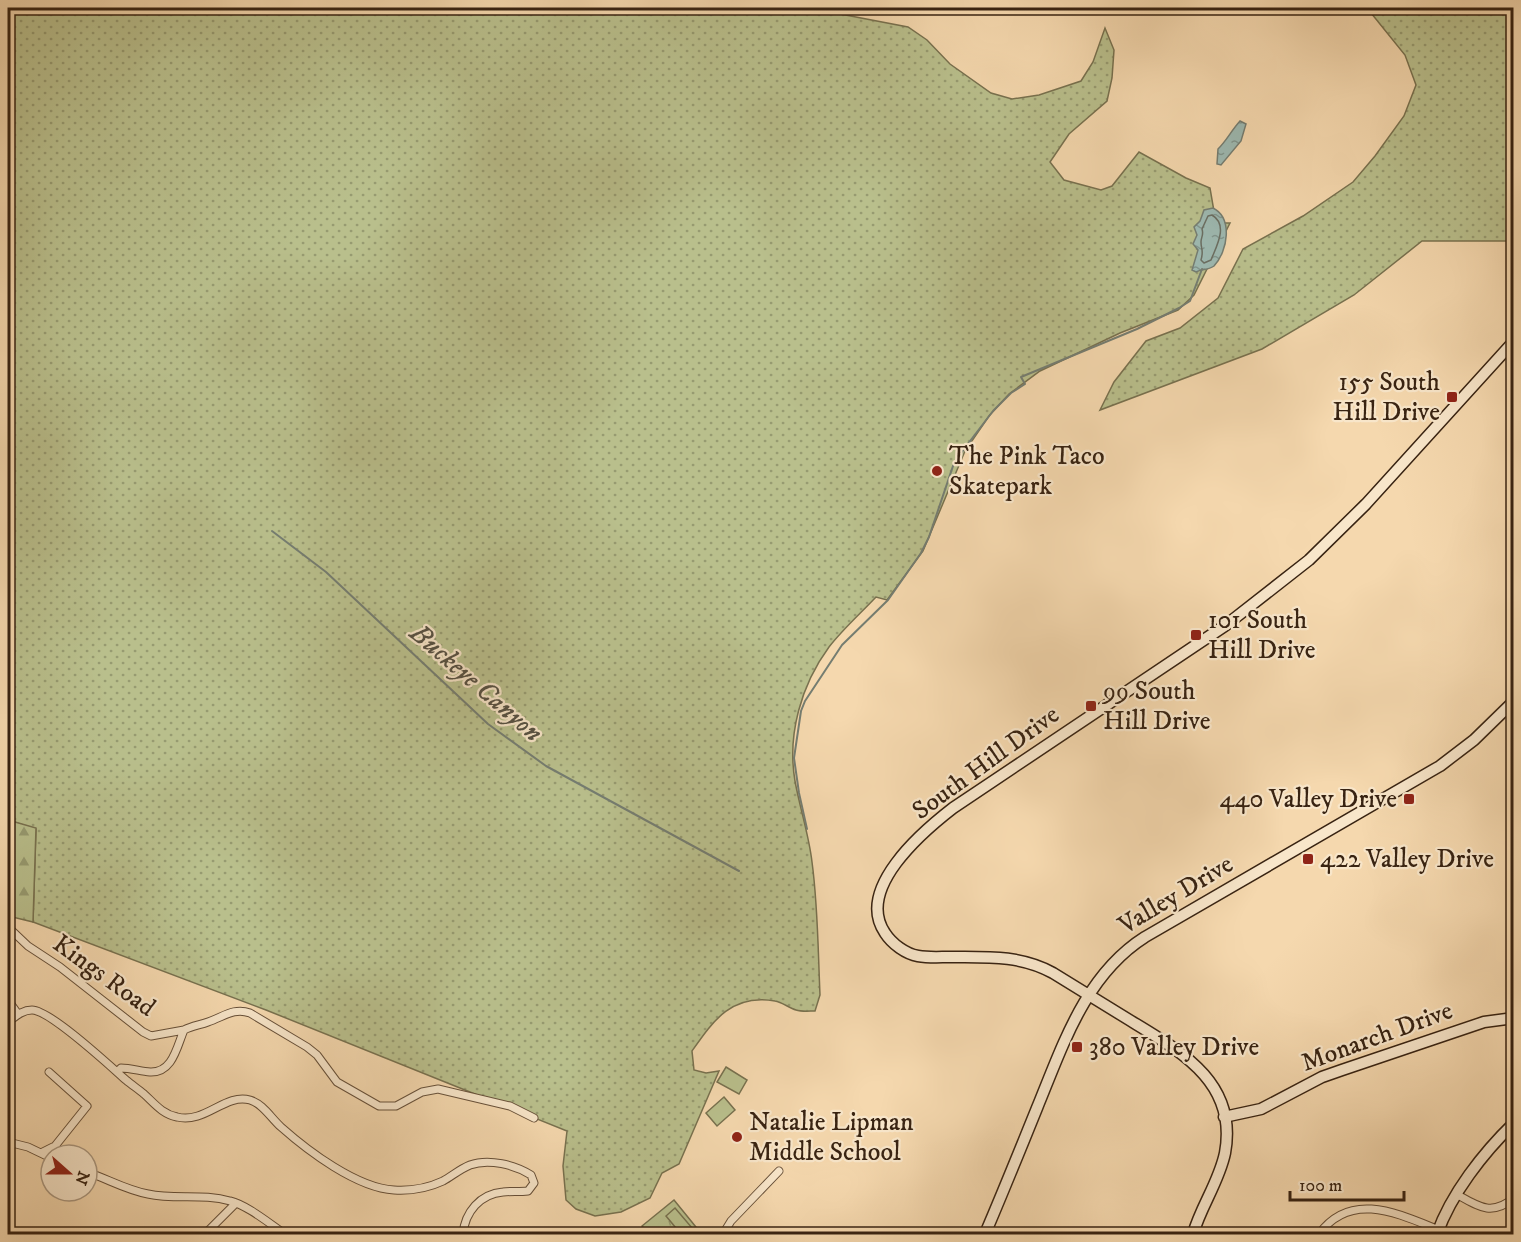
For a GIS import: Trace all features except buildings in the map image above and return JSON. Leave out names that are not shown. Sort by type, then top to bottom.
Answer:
[{"type":"street","name":"South Hill Drive","points":[[1193,1234],[1222,1167],[1226,1143],[1224,1117],[1216,1091],[1209,1079],[1192,1061],[1048,970],[1018,959],[924,957],[905,951],[887,936],[878,917],[878,897],[886,878],[917,840],[953,808],[1233,620],[1309,560],[1366,504],[1514,341]]},
{"type":"street","name":"Valley Drive","points":[[985,1234],[1065,1041],[1089,995],[1112,963],[1138,942],[1434,770],[1468,746],[1514,701]]},
{"type":"street","name":"Kings Road","points":[[8,927],[28,946],[60,967],[151,1036],[184,1030],[237,1010],[246,1012],[307,1047],[317,1055],[337,1082],[379,1106],[387,1108],[396,1106],[422,1092],[438,1089],[502,1104],[534,1118]]},
{"type":"street","points":[[8,999],[18,1014]]},
{"type":"street","points":[[8,1022],[18,1014],[32,1010],[46,1016],[78,1039],[158,1107],[175,1117],[196,1117],[236,1100],[244,1099],[254,1102],[287,1133],[327,1161],[360,1182],[379,1188],[402,1190],[424,1188],[468,1166],[482,1163],[502,1164],[531,1175],[534,1183],[528,1191],[499,1192],[481,1200],[467,1217],[463,1234]]},
{"type":"street","name":"Monarch Drive","points":[[1224,1117],[1261,1109],[1322,1077],[1342,1070],[1484,1022],[1514,1018]]},
{"type":"street","points":[[117,1072],[121,1068],[151,1072],[164,1068],[172,1060],[184,1030]]},
{"type":"street","points":[[49,1072],[87,1106],[57,1143]]},
{"type":"street","points":[[1319,1234],[1342,1214],[1370,1209],[1390,1211],[1438,1232],[1458,1195],[1482,1160],[1514,1124]]},
{"type":"street","points":[[8,1142],[20,1144],[39,1152]]},
{"type":"street","points":[[723,1234],[730,1221],[779,1170]]},
{"type":"street","points":[[99,1177],[126,1189],[150,1195],[213,1197],[237,1203],[285,1234]]},
{"type":"street","points":[[1458,1195],[1486,1208],[1498,1208],[1514,1198]]},
{"type":"street","points":[[205,1234],[237,1203]]},
{"type":"green space","points":[[8,8],[809,8],[908,27],[927,40],[950,64],[991,93],[1012,99],[1039,95],[1081,81],[1093,62],[1105,28],[1114,50],[1112,78],[1107,101],[1069,134],[1050,162],[1064,180],[1101,190],[1112,186],[1139,152],[1186,178],[1210,188],[1216,223],[1230,223],[1194,295],[1178,310],[1120,333],[1040,371],[1009,394],[989,416],[965,451],[923,551],[887,600],[876,597],[834,640],[819,662],[798,711],[793,746],[795,781],[811,852],[816,895],[820,995],[815,1011],[798,1011],[778,1002],[747,1001],[725,1012],[708,1029],[692,1051],[694,1070],[706,1073],[719,1071],[679,1164],[662,1173],[650,1198],[621,1212],[595,1216],[576,1209],[566,1200],[563,1166],[567,1131],[266,1010],[33,922],[36,829],[8,820]]},
{"type":"green space","points":[[1367,8],[1513,8],[1513,241],[1422,241],[1354,295],[1262,349],[1100,410],[1114,382],[1146,341],[1180,328],[1218,298],[1243,249],[1303,216],[1353,182],[1404,116],[1416,85],[1405,55]]},
{"type":"green space","points":[[8,820],[36,828],[33,922],[8,916]]},
{"type":"green space","points":[[726,1067],[747,1080],[739,1094],[717,1082]]},
{"type":"green space","points":[[724,1097],[735,1110],[717,1126],[706,1113]]},
{"type":"green space","points":[[674,1200],[700,1232],[698,1234],[649,1234],[642,1226]]},
{"type":"green space","points":[[675,1208],[693,1229],[686,1234],[681,1234],[666,1216]]},
{"type":"water","points":[[1240,121],[1246,124],[1241,141],[1221,165],[1217,164],[1218,149]]},
{"type":"water","points":[[1213,208],[1224,219],[1226,227],[1223,252],[1214,266],[1196,272],[1192,270],[1198,250],[1193,244],[1197,235],[1194,227],[1200,221],[1204,210]]},
{"type":"waterway","points":[[807,829],[794,758],[801,711],[805,701],[842,645],[888,600],[921,553],[929,537],[953,466],[964,449],[993,411],[1011,393],[1025,384],[1021,377],[1137,329],[1179,308],[1190,301],[1202,269]]},
{"type":"waterway","name":"Buckeye Canyon","points":[[272,531],[326,572],[488,724],[546,766],[739,871]]},
{"type":"place","name":"155 South Hill Drive","points":[[1452,397]]},
{"type":"place","name":"The Pink Taco Skatepark","points":[[937,471]]},
{"type":"place","name":"101 South Hill Drive","points":[[1196,635]]},
{"type":"place","name":"99 South Hill Drive","points":[[1091,706]]},
{"type":"place","name":"440 Valley Drive","points":[[1409,799]]},
{"type":"place","name":"422 Valley Drive","points":[[1308,859]]},
{"type":"place","name":"380 Valley Drive","points":[[1077,1047]]},
{"type":"place","name":"Natalie Lipman Middle School","points":[[737,1137]]}]
